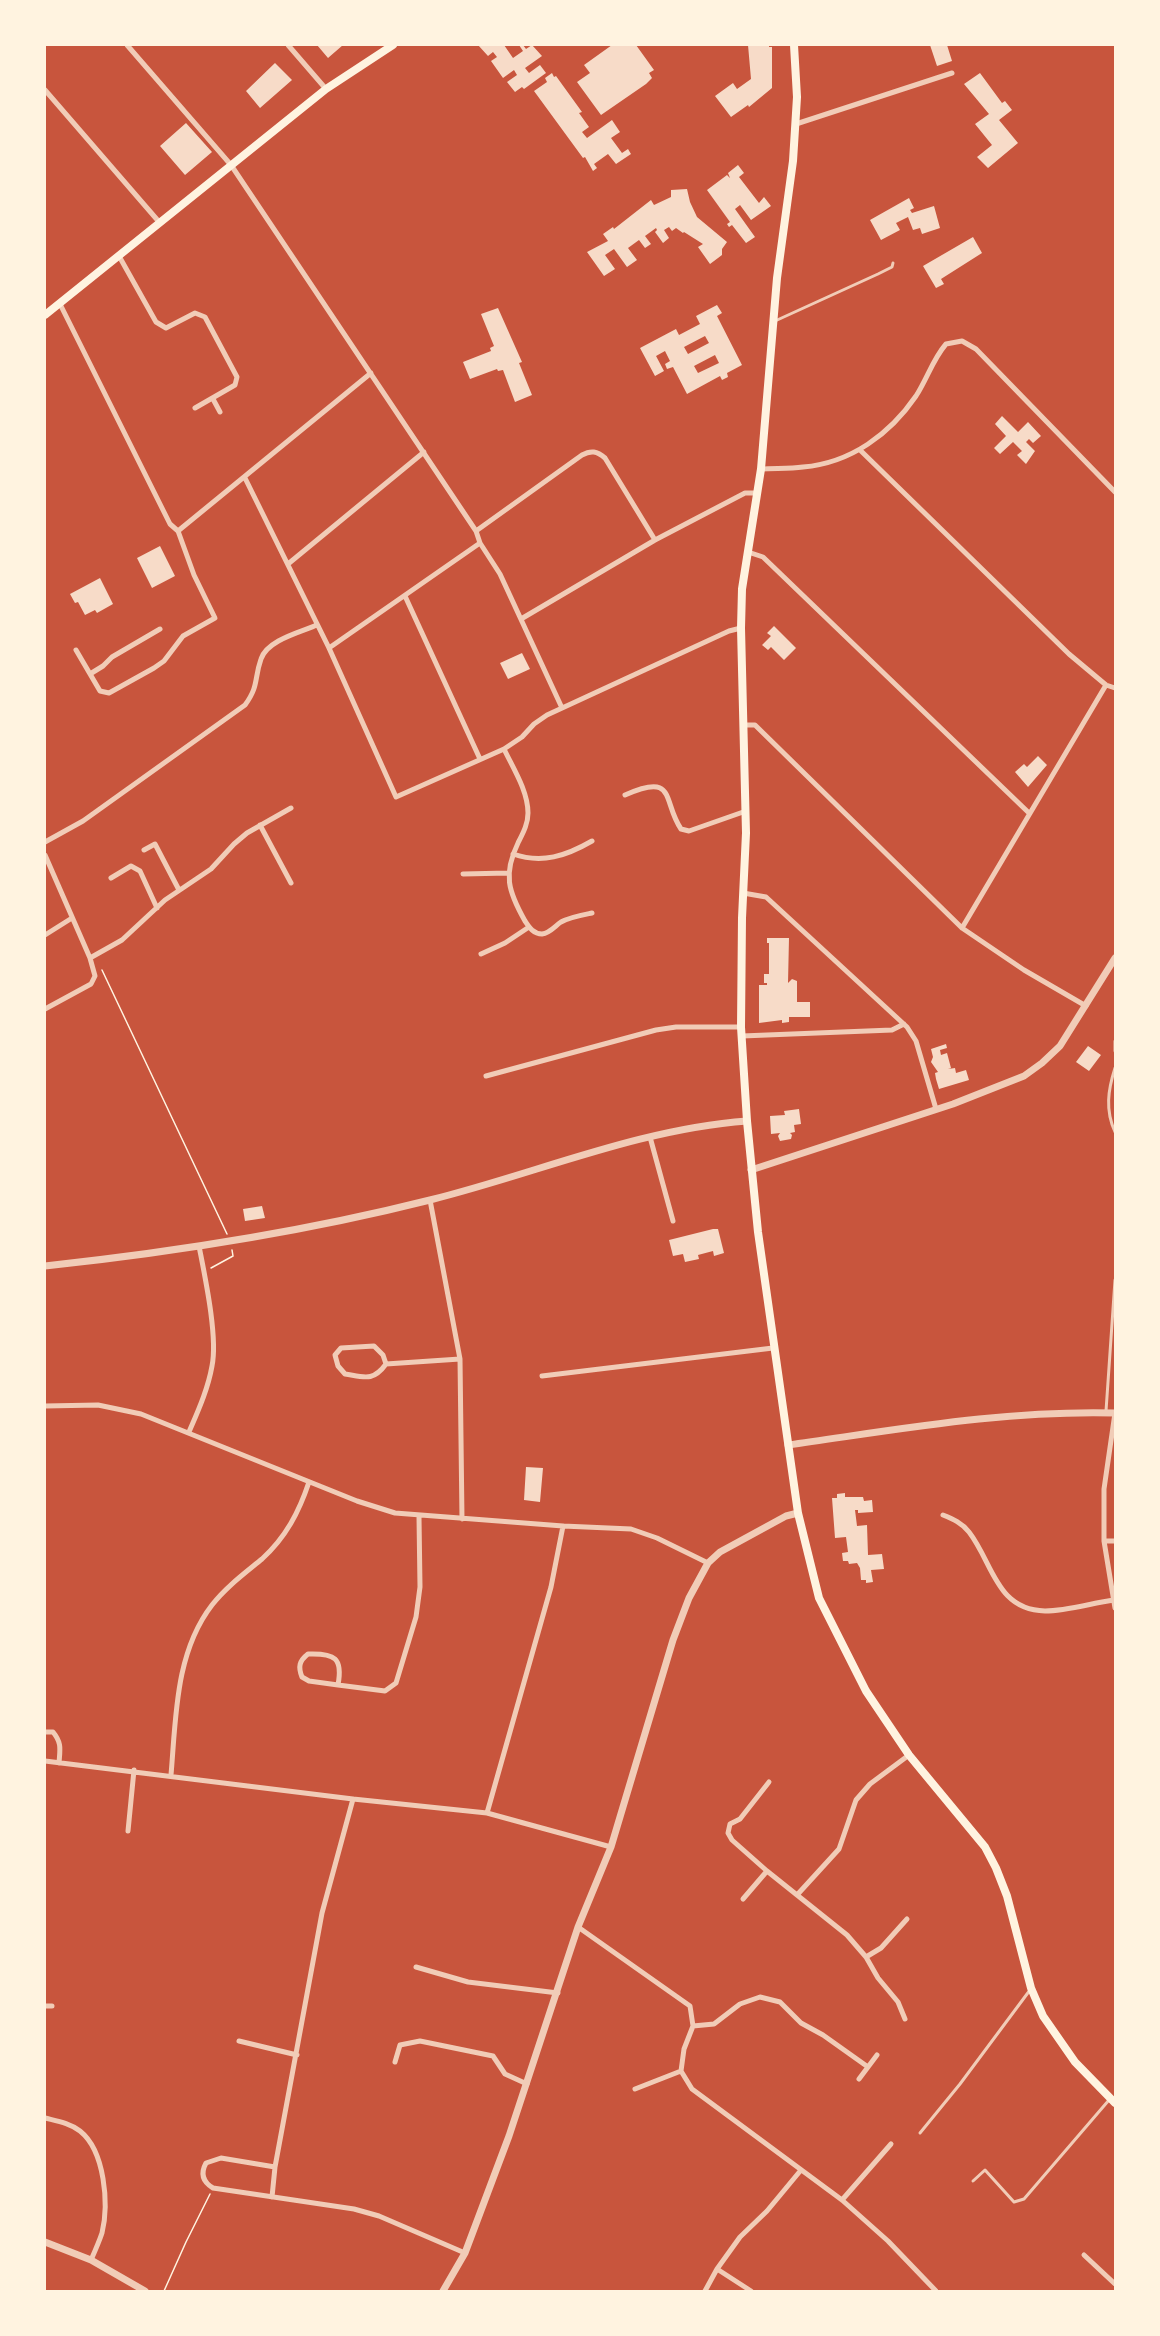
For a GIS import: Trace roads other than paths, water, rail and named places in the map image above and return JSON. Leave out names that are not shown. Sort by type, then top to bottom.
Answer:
[{"type":"main road","points":[[45,315],[326,89],[393,45]]},
{"type":"main road","points":[[794,45],[796,124],[773,322],[761,469],[742,589],[746,811],[741,1032],[751,1170],[773,1348],[798,1513],[819,1599],[866,1691],[909,1755],[985,1846],[1006,1896],[1031,1988],[1043,2016],[1075,2062],[1112,2101]]},
{"type":"street","points":[[127,45],[231,165],[476,531],[480,543],[500,574],[562,708]]},
{"type":"street","points":[[288,45],[326,89]]},
{"type":"street","points":[[796,124],[952,73]]},
{"type":"street","points":[[45,90],[160,223]]},
{"type":"street","points":[[119,256],[156,322],[166,328],[195,313],[205,317],[237,377],[235,385],[195,408]]},
{"type":"street","points":[[60,304],[170,524],[178,531],[189,564],[215,618],[183,636],[164,661],[109,693],[100,691],[76,650]]},
{"type":"street","points":[[761,469],[823,464],[860,450],[882,435],[903,414],[946,344],[962,341],[976,349],[1115,492]]},
{"type":"street","points":[[178,531],[371,373]]},
{"type":"street","points":[[213,399],[220,412]]},
{"type":"street","points":[[860,450],[1069,654],[1106,684],[1115,688]]},
{"type":"street","points":[[288,564],[424,452]]},
{"type":"street","points":[[476,531],[582,455],[595,452],[605,458],[655,540]]},
{"type":"street","points":[[245,478],[329,648],[396,797],[504,749],[522,737],[534,724],[562,708],[729,631],[741,628]]},
{"type":"street","points":[[521,619],[655,540],[745,493],[756,493]]},
{"type":"street","points":[[329,648],[480,543]]},
{"type":"street","points":[[748,552],[763,557],[1029,813]]},
{"type":"street","points":[[405,596],[480,759]]},
{"type":"street","points":[[45,842],[83,821],[245,705],[254,693],[261,659],[266,651],[273,645],[317,625]]},
{"type":"street","points":[[90,674],[112,657],[160,628]]},
{"type":"street","points":[[962,928],[1106,684]]},
{"type":"street","points":[[744,725],[755,725],[962,928],[1024,970],[1086,1006]]},
{"type":"street","points":[[504,749],[522,787],[528,814],[526,827],[513,854],[508,873],[512,893],[529,927],[541,934],[550,931],[562,921],[592,912]]},
{"type":"street","points":[[625,795],[652,787],[662,790],[669,797],[676,823],[681,829],[689,831],[746,811]]},
{"type":"street","points":[[92,956],[122,940],[179,890],[211,869],[234,844],[260,825],[291,808]]},
{"type":"street","points":[[260,825],[291,883]]},
{"type":"street","points":[[513,854],[527,859],[545,859],[567,854],[592,841]]},
{"type":"street","points":[[144,850],[154,844],[179,890]]},
{"type":"street","points":[[45,855],[72,918],[92,956],[95,976],[91,984],[45,1009]]},
{"type":"street","points":[[111,878],[130,866],[140,872],[157,908]]},
{"type":"street","points":[[463,874],[508,873]]},
{"type":"street","points":[[743,893],[766,897],[904,1024],[916,1041],[936,1109]]},
{"type":"street","points":[[45,934],[72,918]]},
{"type":"street","points":[[481,954],[505,943],[529,927]]},
{"type":"street","points":[[751,1170],[936,1109],[1024,1076],[1060,1046],[1115,958]]},
{"type":"street","points":[[486,1076],[656,1030],[676,1027],[741,1032],[892,1030],[904,1024]]},
{"type":"street","points":[[45,1266],[231,1242],[338,1223],[430,1200],[688,1127],[747,1121]]},
{"type":"street","points":[[650,1137],[673,1221]]},
{"type":"street","points":[[430,1200],[460,1359],[462,1519]]},
{"type":"street","points":[[189,1432],[207,1388],[213,1365],[214,1346],[199,1246]]},
{"type":"street","points":[[374,1346],[383,1355],[386,1364],[380,1373],[371,1378],[345,1374],[338,1366],[335,1355],[341,1348],[374,1346]]},
{"type":"street","points":[[542,1376],[773,1348]]},
{"type":"street","points":[[386,1364],[460,1359]]},
{"type":"street","points":[[45,1406],[98,1405],[141,1414],[379,1509],[419,1517],[631,1529],[657,1538],[708,1563]]},
{"type":"street","points":[[788,1445],[1003,1416],[1115,1413],[1104,1489],[1104,1541],[1115,1608]]},
{"type":"street","points":[[171,1775],[183,1670],[188,1648],[199,1623],[213,1603],[265,1556],[285,1534],[299,1511],[309,1482]]},
{"type":"street","points":[[443,2291],[465,2253],[527,2084],[578,1927],[611,1847],[673,1640],[689,1598],[708,1563],[720,1552],[786,1516],[798,1513]]},
{"type":"street","points":[[943,1515],[961,1523],[969,1532],[1000,1588],[1009,1599],[1019,1605],[1031,1610],[1046,1611],[1114,1600]]},
{"type":"street","points":[[338,1685],[341,1669],[338,1661],[332,1656],[308,1654],[302,1659],[299,1668],[302,1677],[309,1681],[338,1685],[385,1691],[396,1683],[416,1617],[420,1587],[419,1517]]},
{"type":"street","points":[[487,1813],[551,1587],[563,1526]]},
{"type":"street","points":[[1104,1541],[1115,1541]]},
{"type":"street","points":[[45,1732],[53,1732],[60,1740],[59,1763]]},
{"type":"street","points":[[797,1895],[838,1849],[856,1800],[870,1784],[909,1755]]},
{"type":"street","points":[[45,1761],[487,1813],[571,1834],[611,1847]]},
{"type":"street","points":[[128,1831],[134,1770]]},
{"type":"street","points":[[769,1782],[740,1819],[730,1824],[728,1833],[732,1840],[847,1935],[898,2002],[905,2019]]},
{"type":"street","points":[[272,2197],[275,2167],[322,1912],[353,1799]]},
{"type":"street","points":[[743,1899],[767,1871]]},
{"type":"street","points":[[866,1957],[881,1948],[907,1919]]},
{"type":"street","points":[[578,1927],[690,2006],[693,2026],[684,2049],[681,2071],[693,2089],[842,2200],[888,2241],[936,2291]]},
{"type":"street","points":[[416,1967],[468,1982],[558,1993]]},
{"type":"street","points":[[693,2026],[714,2024],[740,2004],[759,1997],[780,2002],[801,2024],[823,2035],[868,2067]]},
{"type":"street","points":[[239,2041],[297,2055]]},
{"type":"street","points":[[395,2062],[400,2045],[420,2041],[494,2056],[505,2074],[527,2084]]},
{"type":"street","points":[[859,2079],[876,2055]]},
{"type":"street","points":[[635,2089],[681,2071]]},
{"type":"street","points":[[45,2118],[80,2131],[92,2143],[99,2157],[103,2172],[104,2218],[102,2233],[91,2260]]},
{"type":"street","points":[[842,2200],[891,2144]]},
{"type":"street","points":[[275,2167],[221,2158],[206,2163],[202,2170],[204,2180],[213,2188],[354,2209],[379,2216],[465,2253]]},
{"type":"street","points":[[705,2291],[717,2269],[740,2237],[767,2211],[801,2170]]},
{"type":"street","points":[[45,2242],[91,2260],[145,2291]]},
{"type":"street","points":[[1084,2255],[1115,2284]]},
{"type":"street","points":[[717,2269],[751,2291]]},
{"type":"lane","points":[[773,322],[878,274],[892,267],[893,263]]},
{"type":"lane","points":[[1115,1041],[1115,1051]]},
{"type":"lane","points":[[1115,1068],[1109,1088],[1108,1106],[1110,1122],[1115,1132]]},
{"type":"lane","points":[[1106,1413],[1115,1280]]},
{"type":"lane","points":[[920,2133],[960,2084],[1031,1988]]},
{"type":"lane","points":[[973,2181],[985,2170],[1014,2202],[1024,2199],[1112,2101]]}]
